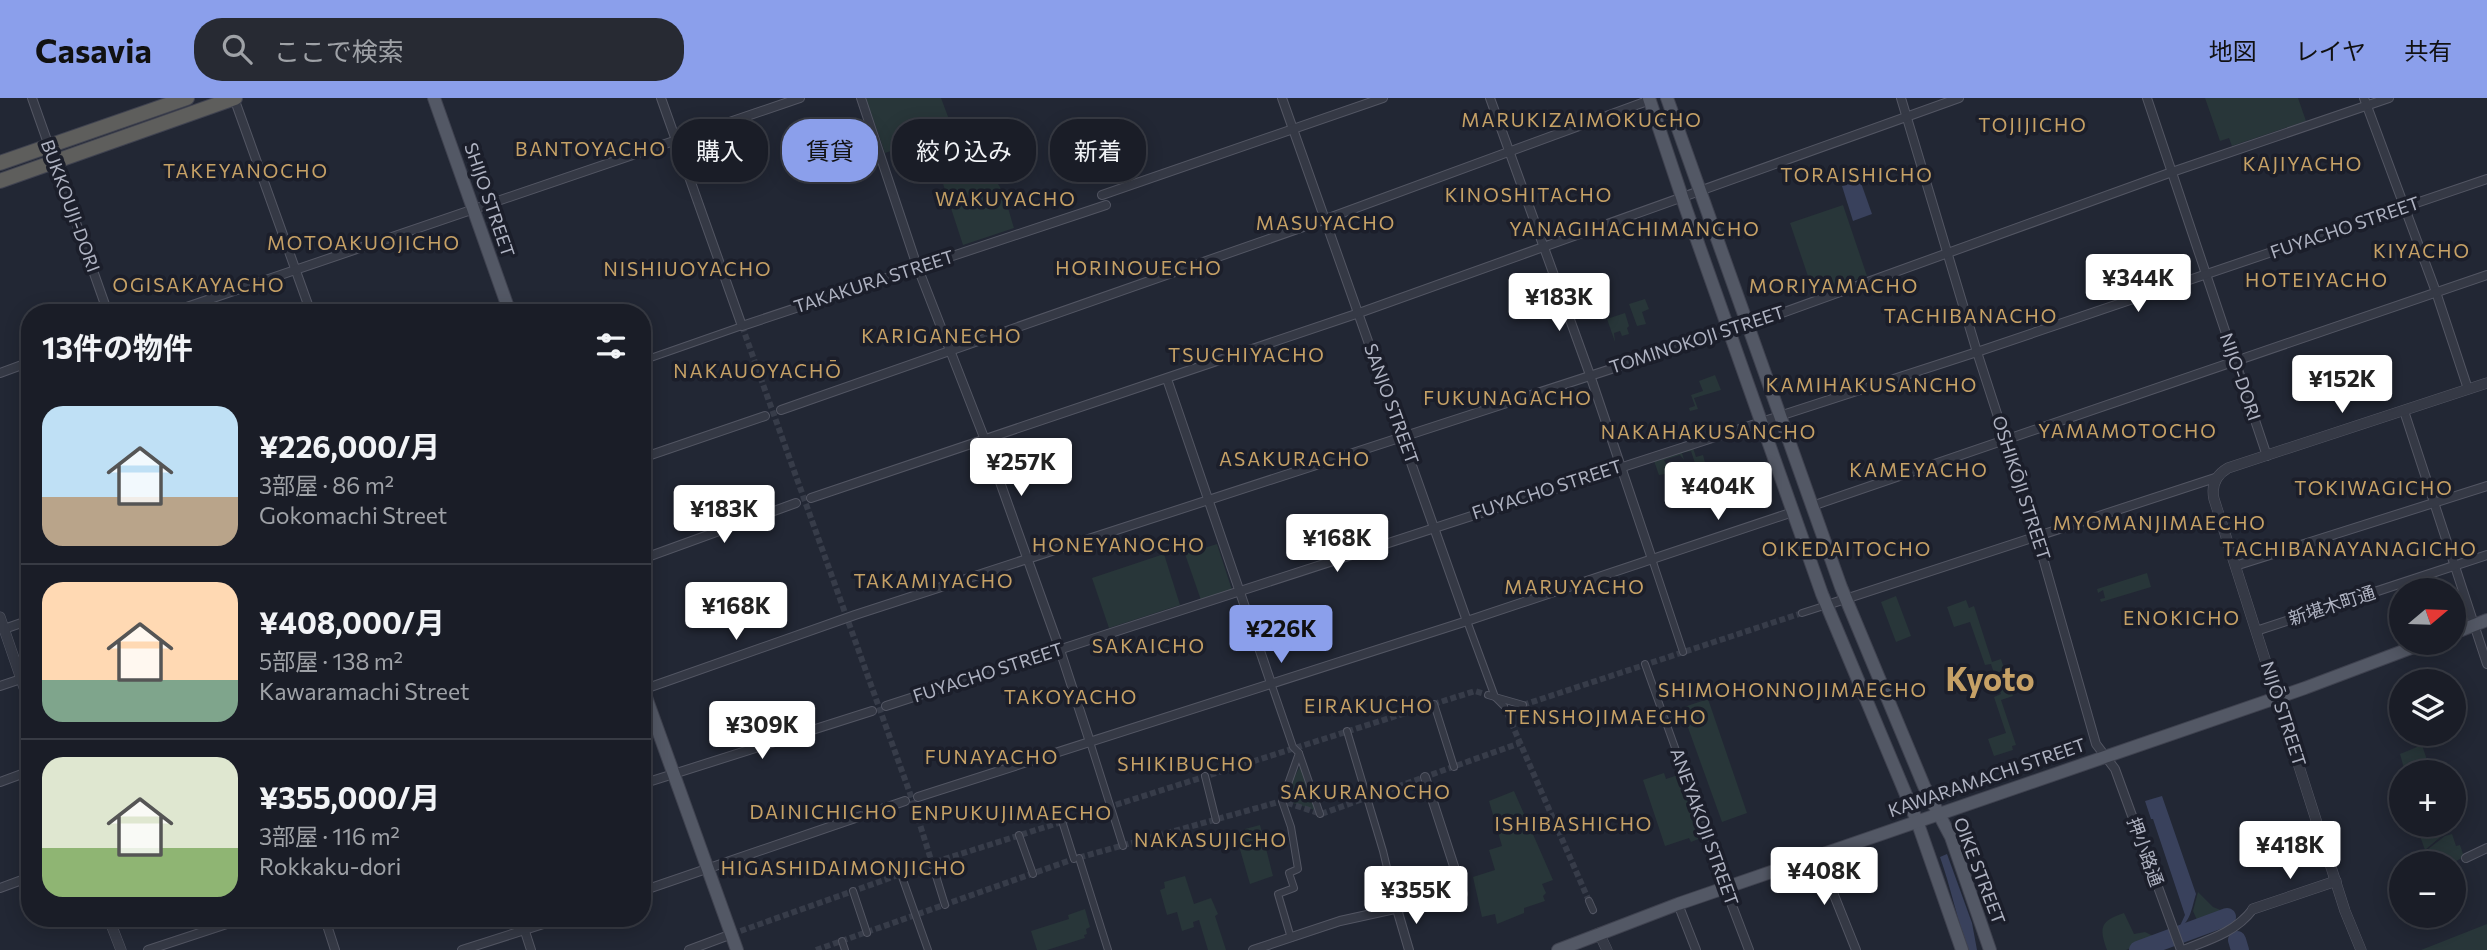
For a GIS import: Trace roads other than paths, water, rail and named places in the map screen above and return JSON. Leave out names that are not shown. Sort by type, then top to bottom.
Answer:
[{"type":"highway","points":[[0,163],[187,98]]},
{"type":"highway","points":[[0,181],[234,98]]},
{"type":"main road","name":"SHIJO STREET","points":[[434,98],[507,304]]},
{"type":"main road","name":"OIKE STREET","points":[[1667,98],[1846,598],[1924,786],[1951,837],[1990,950]]},
{"type":"main road","points":[[1649,99],[1760,422],[1827,605],[1917,821],[1962,950]]},
{"type":"main road","points":[[2466,628],[2487,620]]},
{"type":"main road","name":"KAWARAMACHI STREET","points":[[1558,950],[1725,887],[2392,655]]},
{"type":"main road","points":[[651,712],[737,950]]},
{"type":"street","name":"BUKKOUJI-DORI","points":[[32,98],[105,304]]},
{"type":"street","points":[[234,98],[308,304]]},
{"type":"street","points":[[661,98],[672,128]]},
{"type":"street","points":[[736,119],[800,98]]},
{"type":"street","points":[[861,98],[919,267],[985,440],[1060,650],[1123,846]]},
{"type":"street","name":"SANJO STREET","points":[[1282,98],[1403,435],[1491,696],[1504,706]]},
{"type":"street","points":[[1102,195],[1382,98]]},
{"type":"street","points":[[1490,98],[1590,375],[1683,652]]},
{"type":"street","name":"OSHIKŌJI STREET","points":[[1901,98],[1977,352],[2037,537],[2096,744],[2106,756]]},
{"type":"street","points":[[811,498],[1543,249],[1959,98]]},
{"type":"street","name":"NIJO-DORI","points":[[2147,98],[2267,456]]},
{"type":"street","name":"TOMINOKOJI STREET","points":[[651,686],[846,618],[1747,325],[2366,102],[2389,98]]},
{"type":"street","points":[[782,410],[1326,219],[1649,99]]},
{"type":"street","points":[[2366,102],[2436,292],[2468,389]]},
{"type":"street","points":[[195,304],[672,140]]},
{"type":"street","name":"FUYACHO STREET","points":[[886,706],[1977,352],[2487,179]]},
{"type":"street","points":[[691,182],[742,326]]},
{"type":"street","name":"TAKAKURA STREET","points":[[651,358],[1106,205]]},
{"type":"street","points":[[1812,506],[2487,275]]},
{"type":"street","points":[[0,373],[21,365]]},
{"type":"street","points":[[1167,379],[1293,747],[1299,753],[1320,814]]},
{"type":"street","points":[[1802,613],[2218,477],[2228,468],[2487,383]]},
{"type":"street","points":[[2404,411],[2487,664]]},
{"type":"street","points":[[651,455],[765,416]]},
{"type":"street","name":"NIJŌ STREET","points":[[2218,477],[2213,495],[2336,881],[2361,950]]},
{"type":"street","points":[[2235,566],[2487,486]]},
{"type":"street","points":[[651,556],[796,503]]},
{"type":"street","points":[[918,797],[1467,621],[1793,512]]},
{"type":"street","name":"新堪木町通","points":[[2256,631],[2487,555]]},
{"type":"street","points":[[0,617],[20,679],[0,686]]},
{"type":"street","points":[[4,629],[21,623]]},
{"type":"street","name":"ANEYAKOJI STREET","points":[[1645,664],[1749,950]]},
{"type":"street","points":[[1491,696],[1524,705]]},
{"type":"street","points":[[1434,704],[1454,767]]},
{"type":"street","points":[[651,782],[872,710]]},
{"type":"street","points":[[1346,731],[1383,851],[1409,950]]},
{"type":"street","points":[[1291,938],[1279,894],[1294,888],[1289,873],[1298,869],[1282,800],[1299,753]]},
{"type":"street","name":"押小路通","points":[[2106,756],[2115,768],[2181,947]]},
{"type":"street","points":[[0,782],[21,774]]},
{"type":"street","points":[[1205,776],[1216,820]]},
{"type":"street","points":[[1254,950],[1340,921],[1463,894],[1425,777]]},
{"type":"street","points":[[651,888],[905,801]]},
{"type":"street","points":[[1062,821],[1108,950]]},
{"type":"street","points":[[1019,835],[1033,874]]},
{"type":"street","points":[[2466,858],[2487,848]]},
{"type":"street","points":[[1818,855],[1856,950]]},
{"type":"street","points":[[932,863],[945,905]]},
{"type":"street","points":[[901,874],[928,950]]},
{"type":"street","points":[[0,888],[21,880]]},
{"type":"street","points":[[2181,947],[2220,936],[2241,922],[2253,909],[2336,881]]},
{"type":"street","points":[[853,891],[867,933]]},
{"type":"street","points":[[1589,901],[1593,910]]},
{"type":"street","points":[[1678,904],[1696,950]]},
{"type":"street","points":[[112,927],[121,950]]},
{"type":"street","points":[[148,950],[218,927]]},
{"type":"street","points":[[327,927],[335,950]]},
{"type":"street","points":[[524,927],[531,950]]},
{"type":"street","points":[[463,950],[534,927]]},
{"type":"street","points":[[1599,933],[1607,950]]},
{"type":"street","points":[[689,950],[732,934]]},
{"type":"street","points":[[842,941],[845,950]]},
{"type":"water","points":[[1860,180],[1872,214],[1853,221],[1842,186]]},
{"type":"water","points":[[2162,796],[2196,894],[2189,918],[2179,928],[2185,915],[2145,801]]},
{"type":"water","points":[[1947,854],[1972,923],[1977,950],[1968,950],[1964,938],[1940,857]]},
{"type":"waterway","points":[[2138,950],[2227,917]]},
{"type":"waterway","points":[[2237,940],[2240,950]]},
{"type":"tunnel","points":[[742,326],[912,799],[932,863]]},
{"type":"tunnel","points":[[1523,705],[1802,613]]},
{"type":"tunnel","points":[[732,934],[932,863],[1475,691],[1488,695]]},
{"type":"tunnel","points":[[1504,706],[1589,901]]},
{"type":"tunnel","points":[[816,950],[1074,859],[1282,801],[1321,814],[1520,743]]},
{"type":"district","name":"MARUKIZAIMOKUCHO","points":[[1582,120]]},
{"type":"district","name":"TOJIJICHO","points":[[2033,125]]},
{"type":"district","name":"BANTOYACHO","points":[[591,149]]},
{"type":"district","name":"KAJIYACHO","points":[[2303,164]]},
{"type":"district","name":"TAKEYANOCHO","points":[[246,171]]},
{"type":"district","name":"TORAISHICHO","points":[[1857,175]]},
{"type":"district","name":"KINOSHITACHO","points":[[1529,195]]},
{"type":"district","name":"WAKUYACHO","points":[[1006,199]]},
{"type":"district","name":"MASUYACHO","points":[[1326,223]]},
{"type":"district","name":"YANAGIHACHIMANCHO","points":[[1635,229]]},
{"type":"district","name":"MOTOAKUOJICHO","points":[[364,243]]},
{"type":"district","name":"KIYACHO","points":[[2422,251]]},
{"type":"district","name":"HORINOUECHO","points":[[1139,268]]},
{"type":"district","name":"NISHIUOYACHO","points":[[688,269]]},
{"type":"district","name":"HOTEIYACHO","points":[[2317,280]]},
{"type":"district","name":"OGISAKAYACHO","points":[[199,285]]},
{"type":"district","name":"MORIYAMACHO","points":[[1834,286]]},
{"type":"district","name":"TACHIBANACHO","points":[[1971,316]]},
{"type":"district","name":"KARIGANECHO","points":[[942,336]]},
{"type":"district","name":"TSUCHIYACHO","points":[[1247,355]]},
{"type":"district","name":"NAKAUOYACHŌ","points":[[758,371]]},
{"type":"district","name":"KAMIHAKUSANCHO","points":[[1872,385]]},
{"type":"district","name":"FUKUNAGACHO","points":[[1508,398]]},
{"type":"district","name":"YAMAMOTOCHO","points":[[2128,431]]},
{"type":"district","name":"NAKAHAKUSANCHO","points":[[1709,432]]},
{"type":"district","name":"ASAKURACHO","points":[[1295,459]]},
{"type":"district","name":"KAMEYACHO","points":[[1919,470]]},
{"type":"district","name":"TOKIWAGICHO","points":[[2374,488]]},
{"type":"district","name":"MYOMANJIMAECHO","points":[[2160,523]]},
{"type":"district","name":"HONEYANOCHO","points":[[1119,545]]},
{"type":"district","name":"OIKEDAITOCHO","points":[[1847,549]]},
{"type":"district","name":"TACHIBANAYANAGICHO","points":[[2350,549]]},
{"type":"district","name":"TAKAMIYACHO","points":[[934,581]]},
{"type":"district","name":"MARUYACHO","points":[[1575,587]]},
{"type":"district","name":"ENOKICHO","points":[[2182,618]]},
{"type":"district","name":"SAKAICHO","points":[[1149,646]]},
{"type":"district","name":"Kyoto","points":[[1990,680]]},
{"type":"district","name":"SHIMOHONNOJIMAECHO","points":[[1793,690]]},
{"type":"district","name":"TAKOYACHO","points":[[1071,697]]},
{"type":"district","name":"EIRAKUCHO","points":[[1369,706]]},
{"type":"district","name":"TENSHOJIMAECHO","points":[[1606,717]]},
{"type":"district","name":"FUNAYACHO","points":[[992,757]]},
{"type":"district","name":"SHIKIBUCHO","points":[[1186,764]]},
{"type":"district","name":"SAKURANOCHO","points":[[1366,792]]},
{"type":"district","name":"DAINICHICHO","points":[[824,812]]},
{"type":"district","name":"ENPUKUJIMAECHO","points":[[1012,813]]},
{"type":"district","name":"ISHIBASHICHO","points":[[1574,824]]},
{"type":"district","name":"NAKASUJICHO","points":[[1211,840]]},
{"type":"district","name":"HIGASHIDAIMONJICHO","points":[[844,868]]}]
